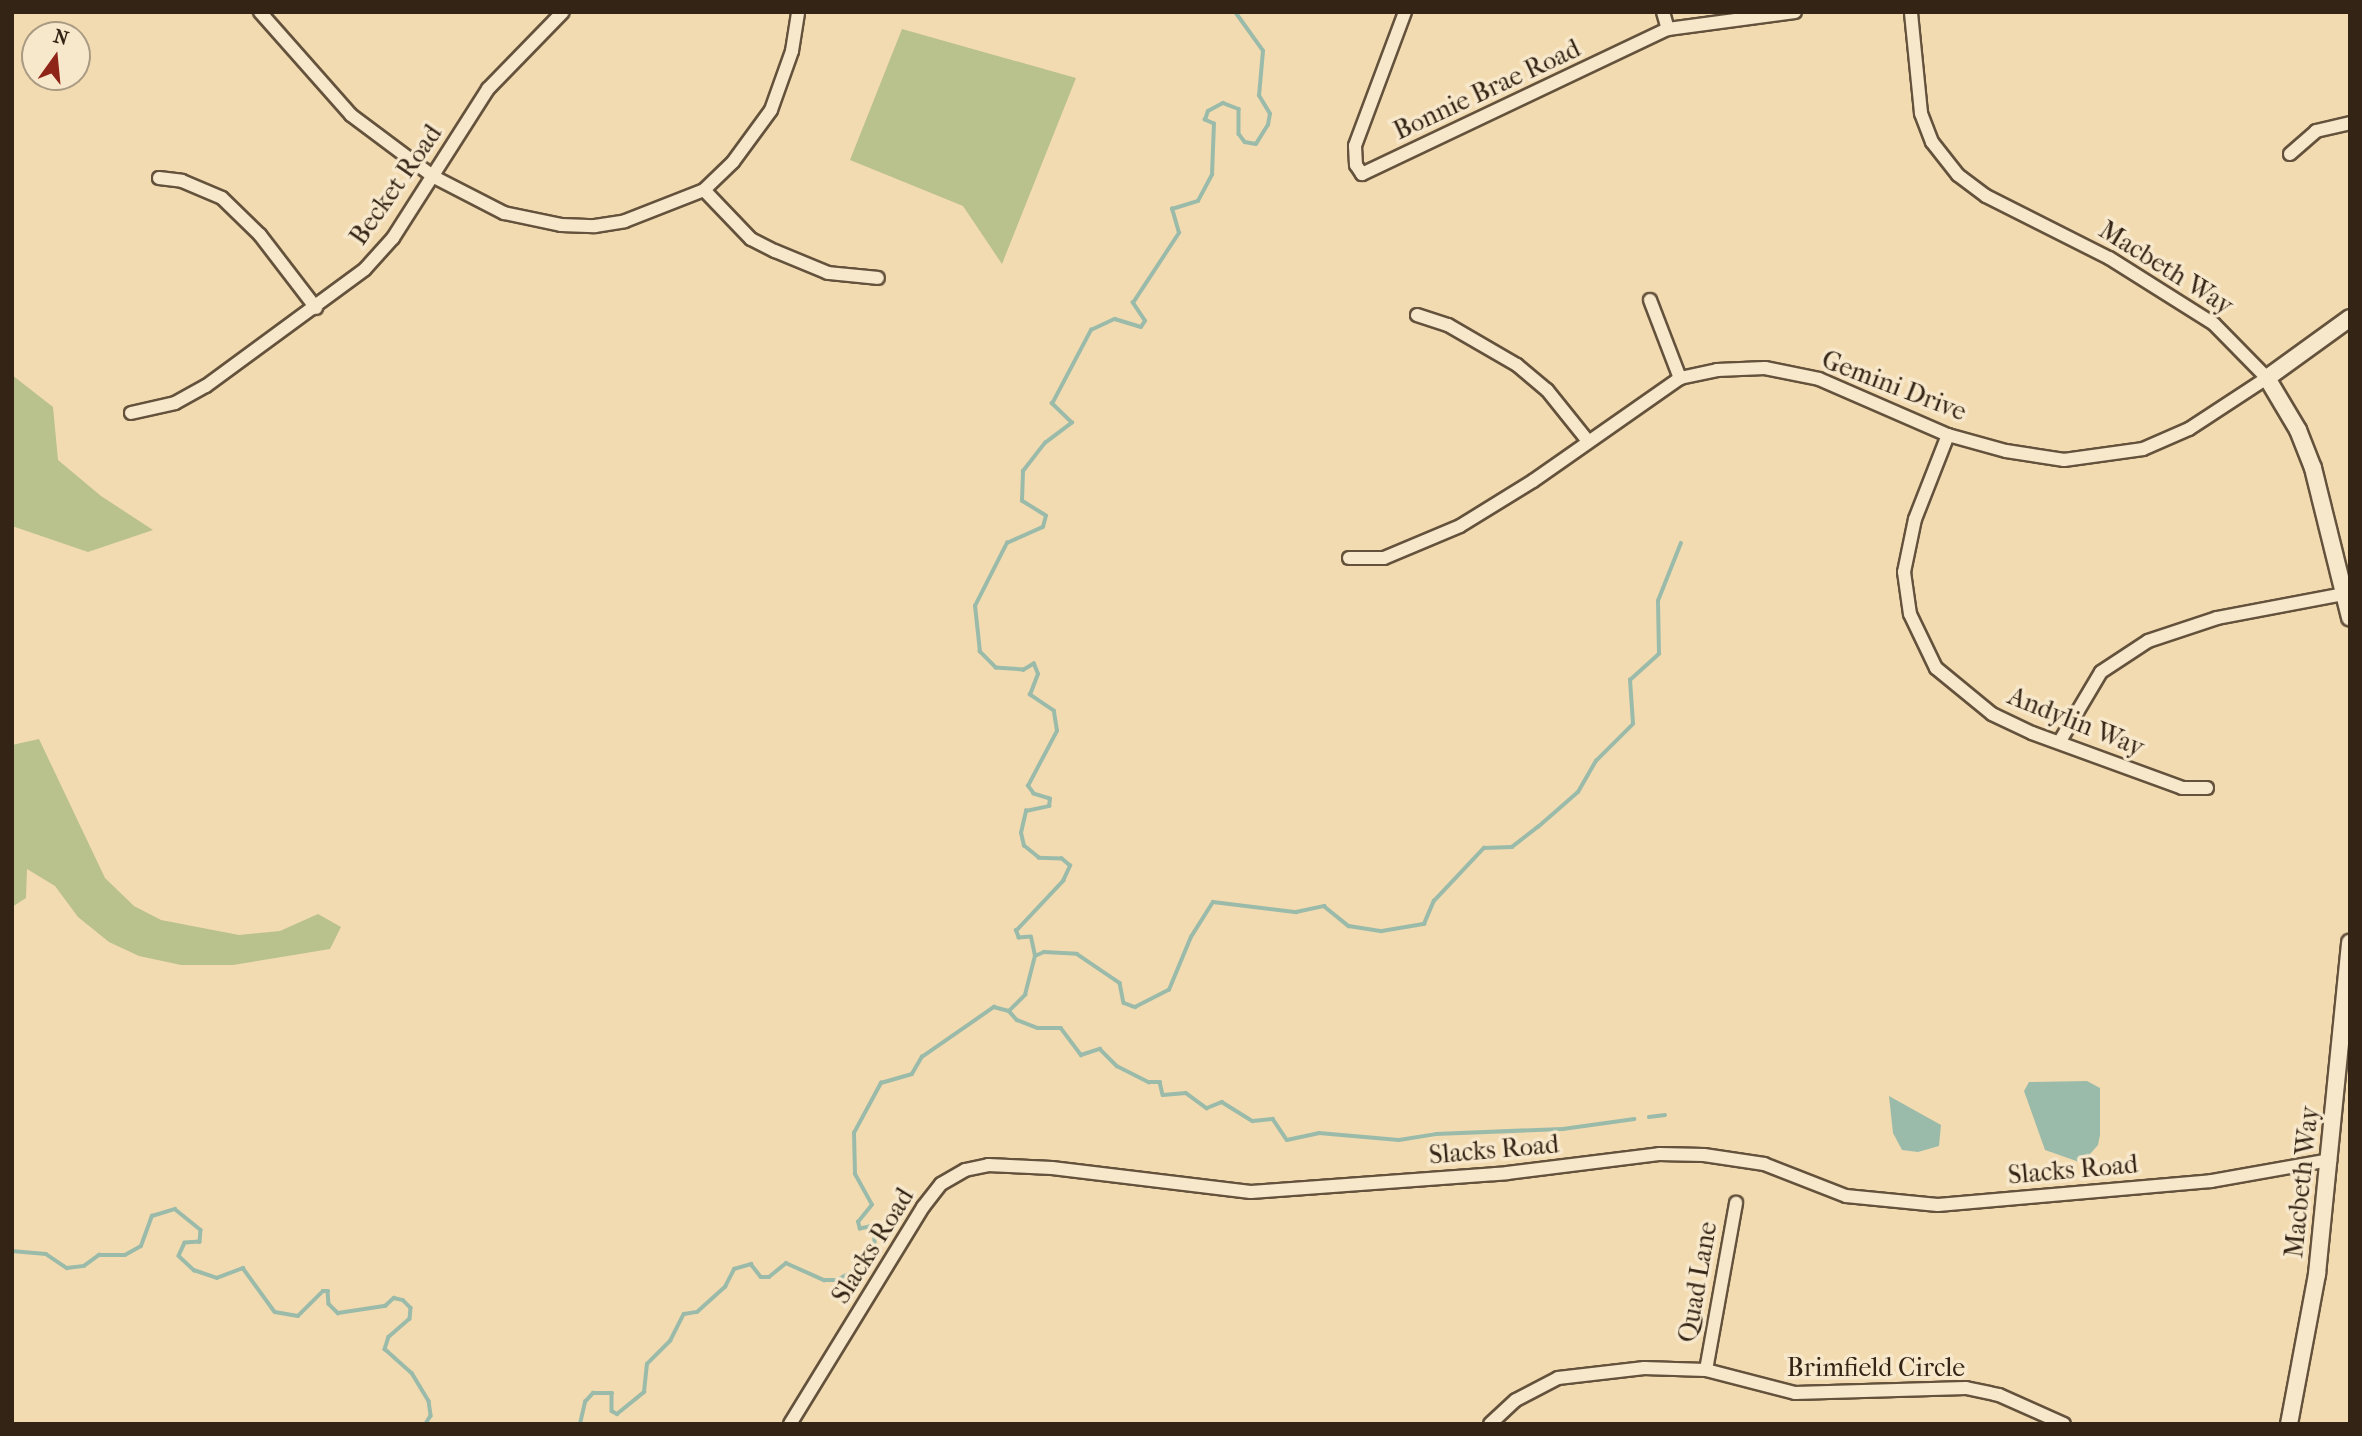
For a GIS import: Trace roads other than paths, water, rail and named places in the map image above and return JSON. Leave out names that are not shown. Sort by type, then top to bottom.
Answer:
[{"type":"street","points":[[260,12],[351,115],[434,177],[504,213],[561,225],[625,221],[704,190],[757,134],[771,110],[792,51],[798,12]]},
{"type":"street","name":"Becket Road","points":[[131,413],[174,403],[206,386],[365,269],[393,238],[488,89],[549,17],[563,12]]},
{"type":"street","name":"Bonnie Brae Road","points":[[1405,12],[1355,146],[1356,165],[1362,174],[1668,29],[1795,12]]},
{"type":"street","points":[[1663,12],[1668,29]]},
{"type":"street","name":"Macbeth Way","points":[[1911,12],[1921,113],[1932,142],[1958,175],[1986,196],[2109,258],[2214,324],[2267,378],[2292,418],[2313,468],[2350,617]]},
{"type":"street","points":[[2290,154],[2316,131],[2350,123]]},
{"type":"street","points":[[159,178],[182,181],[222,198],[260,235],[316,307]]},
{"type":"street","points":[[704,190],[751,239],[828,273],[878,278]]},
{"type":"street","points":[[1650,300],[1680,378]]},
{"type":"street","points":[[1417,315],[1448,324],[1517,365],[1547,390],[1588,441]]},
{"type":"street","name":"Gemini Drive","points":[[1349,558],[1384,558],[1460,526],[1680,378],[1717,370],[1765,368],[1819,379],[1948,435],[2006,452],[2064,460],[2143,449],[2189,429],[2267,378],[2350,318]]},
{"type":"street","name":"Andylin Way","points":[[1948,435],[1910,539],[1904,572],[1910,614],[1936,668],[1964,694],[1992,714],[2182,788],[2207,788]]},
{"type":"street","points":[[2060,741],[2101,672],[2148,641],[2217,618],[2344,594]]},
{"type":"street","name":"Macbeth Way","points":[[2289,1424],[2311,1320],[2330,1160],[2350,943]]},
{"type":"street","name":"Slacks Road","points":[[790,1424],[923,1207],[941,1184],[965,1170],[988,1165],[1052,1168],[1251,1192],[1507,1173],[1659,1154],[1704,1155],[1763,1164],[1846,1196],[1938,1205],[2211,1181],[2330,1160]]},
{"type":"street","name":"Quad Lane","points":[[1706,1370],[1736,1203]]},
{"type":"street","name":"Brimfield Circle","points":[[1490,1424],[1516,1400],[1558,1378],[1644,1368],[1706,1370],[1795,1393],[1966,1388],[1999,1395],[2034,1417],[2064,1424]]},
{"type":"waterway","points":[[580,1424],[585,1402],[593,1393],[612,1393],[612,1411],[617,1414],[644,1392],[647,1364],[670,1341],[684,1314],[697,1312],[725,1287],[734,1269],[751,1264],[761,1277],[769,1277],[786,1263],[824,1280],[837,1280],[869,1263],[875,1251],[874,1231],[870,1227],[860,1229],[858,1222],[872,1205],[855,1174],[854,1133],[881,1083],[912,1074],[922,1057],[994,1007],[1009,1011],[1025,995],[1035,956],[1031,937],[1019,938],[1016,931],[1063,881],[1070,866],[1062,859],[1039,858],[1024,846],[1021,833],[1026,811],[1049,806],[1050,799],[1034,794],[1028,786],[1057,731],[1054,711],[1030,695],[1038,674],[1034,664],[1024,670],[996,668],[980,652],[975,606],[1007,543],[1043,527],[1046,516],[1022,501],[1023,471],[1045,443],[1072,423],[1052,404],[1091,330],[1115,319],[1141,327],[1145,321],[1133,303],[1179,233],[1172,209],[1198,201],[1212,175],[1214,124],[1205,120],[1208,111],[1223,103],[1239,109],[1239,134],[1245,142],[1256,144],[1268,125],[1270,114],[1259,96],[1263,51],[1235,12]]},
{"type":"waterway","points":[[1035,956],[1044,952],[1077,954],[1120,983],[1124,1003],[1135,1007],[1169,990],[1191,937],[1213,902],[1296,912],[1324,906],[1349,926],[1382,931],[1424,924],[1434,901],[1484,848],[1512,847],[1538,827],[1578,792],[1596,761],[1633,724],[1630,680],[1659,654],[1658,601],[1681,543]]},
{"type":"waterway","points":[[1009,1011],[1017,1020],[1038,1028],[1061,1028],[1081,1055],[1100,1049],[1117,1066],[1149,1082],[1160,1082],[1163,1095],[1186,1093],[1207,1108],[1222,1102],[1253,1121],[1273,1119],[1287,1140],[1319,1133],[1399,1140],[1436,1134],[1563,1129],[1634,1119]]},
{"type":"waterway","points":[[1649,1117],[1665,1115]]},
{"type":"waterway","points":[[12,1251],[46,1254],[67,1268],[84,1266],[99,1255],[125,1255],[141,1246],[152,1216],[175,1209],[201,1230],[200,1242],[185,1243],[179,1256],[194,1270],[217,1278],[243,1268],[275,1312],[298,1316],[323,1291],[328,1291],[329,1304],[338,1313],[385,1306],[394,1298],[403,1300],[411,1308],[410,1319],[389,1337],[385,1349],[412,1373],[429,1401],[431,1416],[426,1424]]}]
